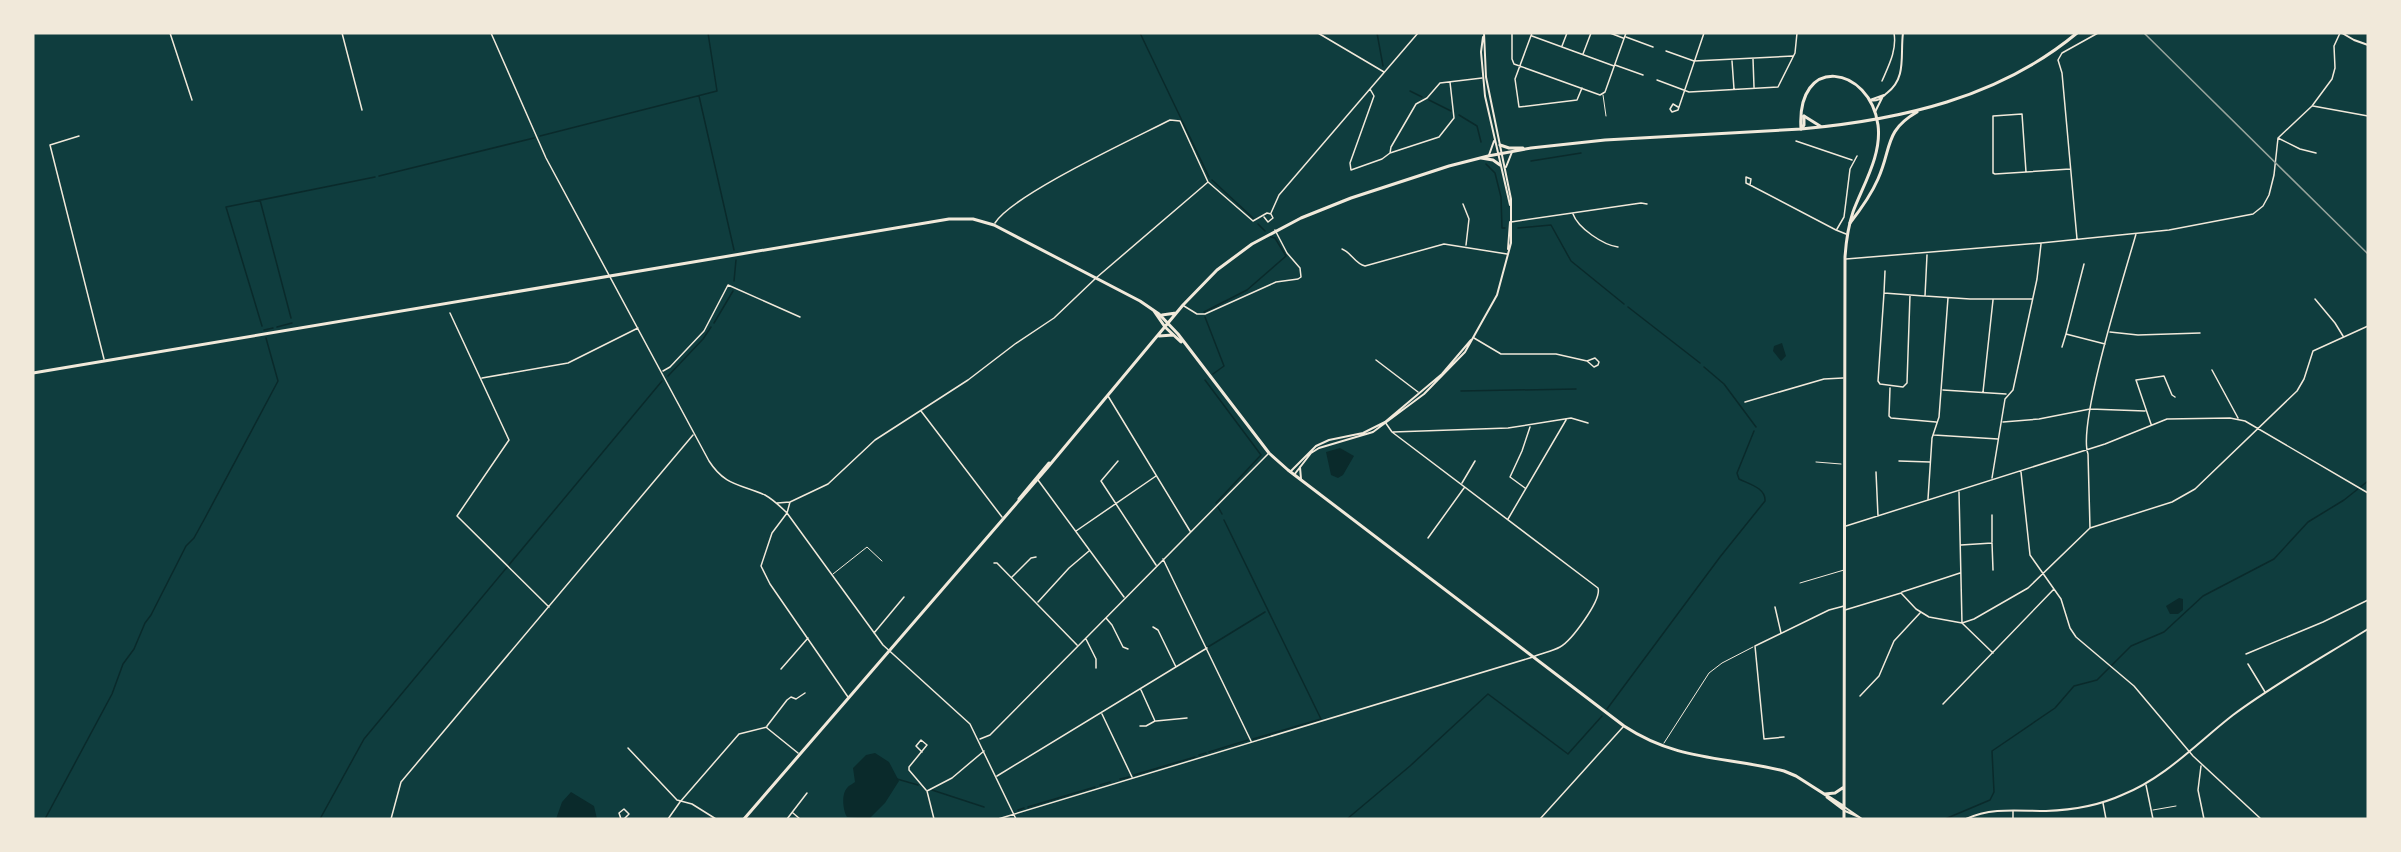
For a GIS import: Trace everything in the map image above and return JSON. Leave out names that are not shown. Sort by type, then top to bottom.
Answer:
[{"type":"main road","points":[[744,819],[1183,305],[1217,270],[1275,230],[1378,188],[1488,156],[1531,148],[1605,140],[1821,127],[1922,109],[1977,92],[2006,80],[2044,58],[2077,33]]},
{"type":"main road","points":[[1801,129],[1804,97],[1808,88],[1822,77],[1840,78],[1863,90],[1870,100],[1878,123],[1878,143],[1873,163],[1850,223],[1845,259],[1844,819]]},
{"type":"main road","points":[[1850,223],[1875,186],[1896,128],[1905,119],[1922,109]]},
{"type":"main road","points":[[1801,129],[1804,124],[1802,112]]},
{"type":"main road","points":[[1804,116],[1821,127]]},
{"type":"main road","points":[[1500,145],[1509,148],[1531,148]]},
{"type":"main road","points":[[1480,158],[1493,160],[1500,165]]},
{"type":"main road","points":[[33,374],[950,219],[973,219],[994,225],[1145,303],[1169,322],[1269,453],[1292,474],[1624,726],[1670,749],[1695,756],[1784,771],[1796,776],[1844,808]]},
{"type":"main road","points":[[1154,311],[1165,327],[1183,343]]},
{"type":"main road","points":[[1160,315],[1176,313]]},
{"type":"main road","points":[[1157,337],[1173,335]]},
{"type":"main road","points":[[1824,795],[1835,793],[1844,787]]},
{"type":"street","points":[[170,33],[192,100]]},
{"type":"street","points":[[342,33],[362,110]]},
{"type":"street","points":[[491,33],[546,158],[662,371],[693,434],[716,472],[725,480],[767,496],[777,503],[787,513],[874,633],[889,650],[965,717],[979,740],[1016,819]]},
{"type":"street","points":[[1318,33],[1385,72]]},
{"type":"street","points":[[994,225],[1008,209],[1039,189],[1170,120],[1180,121],[1208,182],[1253,221],[1264,217],[1270,213],[1279,195],[1418,33]]},
{"type":"street","points":[[1292,474],[1311,453],[1325,445],[1367,435],[1386,423],[1440,380],[1465,352],[1497,295],[1508,254],[1510,192],[1506,170],[1495,138],[1483,78],[1481,52],[1484,33]]},
{"type":"street","points":[[1484,33],[1486,77],[1500,145],[1500,165],[1510,205]]},
{"type":"street","points":[[1512,33],[1513,62],[1603,95],[1626,33]]},
{"type":"street","points":[[1562,47],[1567,33]]},
{"type":"street","points":[[1583,55],[1591,33]]},
{"type":"street","points":[[1610,33],[1653,47]]},
{"type":"street","points":[[1678,106],[1704,33]]},
{"type":"street","points":[[1657,80],[1689,92],[1778,87],[1794,56],[1797,33]]},
{"type":"street","points":[[1882,81],[1894,53],[1896,41],[1894,33]]},
{"type":"street","points":[[1875,113],[1882,98],[1894,87],[1900,75],[1903,33]]},
{"type":"street","points":[[2077,240],[2062,73],[2058,60],[2062,53],[2098,33]]},
{"type":"street","points":[[1845,259],[2077,240],[2196,225],[2259,211],[2272,186],[2278,138],[2312,106],[2325,90],[2334,74],[2334,46],[2341,33],[2368,45]]},
{"type":"street","points":[[1581,88],[1577,100],[1520,107],[1515,79],[1531,35],[1643,75]]},
{"type":"street","points":[[1666,51],[1694,61],[1794,56]]},
{"type":"street","points":[[1753,58],[1755,88]]},
{"type":"street","points":[[1732,59],[1734,90]]},
{"type":"street","points":[[1390,153],[1390,147],[1416,104],[1427,98],[1440,83],[1483,78]]},
{"type":"street","points":[[1370,89],[1374,96],[1350,164],[1351,170],[1382,159],[1390,153],[1439,137],[1454,118],[1450,81]]},
{"type":"street","points":[[1870,100],[1886,94]]},
{"type":"street","points":[[1870,100],[1875,101],[1882,98]]},
{"type":"street","points":[[2312,106],[2368,116]]},
{"type":"street","points":[[2026,172],[2022,114],[1993,116],[1994,173],[2026,172],[2071,169]]},
{"type":"street","points":[[79,136],[50,145],[104,361]]},
{"type":"street","points":[[1488,156],[1494,147],[1495,138]]},
{"type":"street","points":[[2278,138],[2300,149],[2316,153]]},
{"type":"street","points":[[1796,141],[1852,161]]},
{"type":"street","points":[[1506,170],[1506,163],[1512,152]]},
{"type":"street","points":[[1836,230],[1844,217],[1852,161],[1857,156]]},
{"type":"street","points":[[777,503],[790,502],[828,484],[875,440],[968,380],[1054,318],[1096,278],[1208,182]]},
{"type":"street","points":[[1750,185],[1847,234]]},
{"type":"street","points":[[1463,204],[1469,219],[1466,246]]},
{"type":"street","points":[[1510,222],[1647,204]]},
{"type":"street","points":[[1264,217],[1266,221],[1271,222],[1273,218],[1270,213]]},
{"type":"street","points":[[1573,213],[1576,221],[1608,246],[1618,247]]},
{"type":"street","points":[[1183,305],[1197,314],[1205,314],[1276,282],[1298,279],[1300,268],[1287,253],[1275,230]]},
{"type":"street","points":[[2090,528],[2085,445],[2090,409],[2136,233]]},
{"type":"street","points":[[1992,480],[2007,395],[2013,390],[2033,299],[2041,243]]},
{"type":"street","points":[[1342,249],[1349,252],[1359,265],[1365,266],[1434,245],[1466,246],[1508,254]]},
{"type":"street","points":[[1925,296],[1927,253]]},
{"type":"street","points":[[2062,347],[2084,264]]},
{"type":"street","points":[[1886,272],[1878,381],[1880,384],[1904,387],[1907,383],[1910,295]]},
{"type":"street","points":[[662,371],[670,367],[704,331],[728,285],[800,317]]},
{"type":"street","points":[[1884,293],[1948,298],[2033,299]]},
{"type":"street","points":[[1928,501],[1933,435],[1941,390],[1948,298]]},
{"type":"street","points":[[1983,392],[1993,299]]},
{"type":"street","points":[[2315,299],[2336,323],[2343,337]]},
{"type":"street","points":[[450,313],[509,440],[457,516],[549,607]]},
{"type":"street","points":[[1901,593],[1920,612],[1947,621],[1962,623],[1974,619],[2023,591],[2090,528],[2144,512],[2183,497],[2195,489],[2300,387],[2313,351],[2368,326]]},
{"type":"street","points":[[482,378],[567,363],[638,328]]},
{"type":"street","points":[[2109,332],[2138,335],[2200,333]]},
{"type":"street","points":[[2066,334],[2106,345]]},
{"type":"street","points":[[1473,338],[1501,354],[1556,354],[1587,361]]},
{"type":"street","points":[[1292,474],[1316,446],[1329,440],[1363,433],[1386,423],[1442,374],[1473,338]]},
{"type":"street","points":[[1376,360],[1420,393]]},
{"type":"street","points":[[2212,370],[2237,413],[2238,419]]},
{"type":"street","points":[[2152,425],[2145,411],[2136,380],[2164,376],[2175,397]]},
{"type":"street","points":[[1745,402],[1824,379],[1844,378]]},
{"type":"street","points":[[1890,386],[1891,418],[1937,422]]},
{"type":"street","points":[[1941,390],[2007,395]]},
{"type":"street","points":[[1107,395],[1190,531]]},
{"type":"street","points":[[2002,422],[2039,419],[2090,409],[2145,411]]},
{"type":"street","points":[[921,411],[1002,518]]},
{"type":"street","points":[[1844,526],[1879,517],[2086,450],[2175,418],[2238,419],[2260,428],[2368,493]]},
{"type":"street","points":[[1392,432],[1531,426],[1566,419],[1588,423]]},
{"type":"street","points":[[1508,520],[1566,419]]},
{"type":"street","points":[[998,819],[1533,657],[1556,649],[1565,643],[1586,617],[1600,594],[1598,588],[1392,432],[1386,423]]},
{"type":"street","points":[[1526,489],[1510,477],[1531,426]]},
{"type":"street","points":[[392,819],[401,782],[693,434]]},
{"type":"street","points":[[1933,435],[1998,439]]},
{"type":"street","points":[[979,740],[990,735],[1269,453]]},
{"type":"street","points":[[1118,460],[1101,481],[1156,566]]},
{"type":"street","points":[[1461,484],[1475,461]]},
{"type":"street","points":[[1899,461],[1930,462]]},
{"type":"street","points":[[1300,467],[1301,481]]},
{"type":"street","points":[[2021,471],[2030,555],[2064,606],[2068,623],[2076,637],[2111,665],[2145,698],[2202,766],[2261,819]]},
{"type":"street","points":[[1876,472],[1879,517]]},
{"type":"street","points":[[1075,531],[1157,476]]},
{"type":"street","points":[[1036,478],[1125,598]]},
{"type":"street","points":[[1428,538],[1465,488]]},
{"type":"street","points":[[1959,490],[1962,623],[1992,653]]},
{"type":"street","points":[[790,502],[787,513],[772,533],[761,566],[766,578],[849,697]]},
{"type":"street","points":[[1992,515],[1992,570]]},
{"type":"street","points":[[1960,544],[1992,543]]},
{"type":"street","points":[[1038,603],[1069,568],[1089,551]]},
{"type":"street","points":[[1011,578],[1030,558],[1036,557]]},
{"type":"street","points":[[1163,559],[1251,742]]},
{"type":"street","points":[[993,563],[997,563],[1078,645]]},
{"type":"street","points":[[1784,737],[1764,740],[1755,646],[1829,610],[1901,593],[1961,573]]},
{"type":"street","points":[[1943,704],[2054,589]]},
{"type":"street","points":[[874,633],[904,597]]},
{"type":"street","points":[[2246,654],[2324,622],[2368,600]]},
{"type":"street","points":[[1775,607],[1782,633]]},
{"type":"street","points":[[1860,696],[1879,676],[1894,641],[1920,612]]},
{"type":"street","points":[[1105,618],[1112,625],[1123,647],[1128,650]]},
{"type":"street","points":[[1153,627],[1158,630],[1176,668]]},
{"type":"street","points":[[1966,819],[1984,812],[2056,811],[2086,807],[2146,784],[2265,693],[2368,629]]},
{"type":"street","points":[[781,669],[808,638]]},
{"type":"street","points":[[1085,638],[1096,659],[1096,668]]},
{"type":"street","points":[[996,777],[1207,648]]},
{"type":"street","points":[[2248,664],[2265,693]]},
{"type":"street","points":[[1140,689],[1155,721]]},
{"type":"street","points":[[668,819],[739,734],[767,727],[788,700],[796,699],[805,693]]},
{"type":"street","points":[[1102,713],[1133,778]]},
{"type":"street","points":[[1140,726],[1146,726],[1155,721],[1187,718]]},
{"type":"street","points":[[1540,819],[1624,726]]},
{"type":"street","points":[[767,727],[799,754]]},
{"type":"street","points":[[628,748],[680,802],[692,804],[716,819]]},
{"type":"street","points":[[927,791],[951,778],[984,751]]},
{"type":"street","points":[[922,752],[909,770],[927,791],[934,819]]},
{"type":"street","points":[[2202,766],[2198,790],[2204,819]]},
{"type":"street","points":[[2146,784],[2153,819]]},
{"type":"street","points":[[787,819],[807,793]]},
{"type":"street","points":[[2103,802],[2106,819]]},
{"type":"street","points":[[1844,808],[1861,818]]},
{"type":"street","points":[[2013,810],[2013,819]]},
{"type":"street","points":[[792,813],[800,819]]},
{"type":"lane","points":[[1603,95],[1606,116]]},
{"type":"lane","points":[[1816,462],[1844,464]]},
{"type":"lane","points":[[832,575],[867,547],[882,561]]},
{"type":"lane","points":[[1800,583],[1844,570]]},
{"type":"lane","points":[[1663,745],[1709,674],[1722,663],[1755,646]]},
{"type":"lane","points":[[2152,811],[2176,806]]},
{"type":"water","points":[[1782,343],[1786,356],[1781,361],[1773,351],[1774,346]]},
{"type":"water","points":[[1340,448],[1354,456],[1343,475],[1338,478],[1331,475],[1326,452]]},
{"type":"water","points":[[2179,598],[2183,599],[2183,610],[2178,614],[2170,614],[2166,606]]},
{"type":"water","points":[[875,753],[889,762],[899,781],[885,803],[869,819],[847,817],[843,798],[847,788],[855,782],[853,768],[866,755]]},
{"type":"water","points":[[571,792],[594,806],[597,819],[556,819],[562,802]]},
{"type":"waterway","points":[[540,136],[717,91],[708,33]]},
{"type":"waterway","points":[[1140,33],[1209,177]]},
{"type":"waterway","points":[[1377,33],[1383,66]]},
{"type":"waterway","points":[[1410,91],[1422,97]]},
{"type":"waterway","points":[[699,96],[734,250]]},
{"type":"waterway","points":[[1429,100],[1451,111]]},
{"type":"waterway","points":[[1459,115],[1477,126],[1481,142]]},
{"type":"waterway","points":[[379,176],[534,138]]},
{"type":"waterway","points":[[1531,161],[1581,153]]},
{"type":"waterway","points":[[1486,164],[1495,173],[1501,197],[1502,228],[1505,228]]},
{"type":"waterway","points":[[262,326],[226,207],[375,177]]},
{"type":"waterway","points":[[1212,180],[1253,218]]},
{"type":"waterway","points":[[260,200],[291,318]]},
{"type":"waterway","points":[[1258,224],[1265,231]]},
{"type":"waterway","points":[[1518,228],[1551,225],[1571,261],[1624,304]]},
{"type":"waterway","points":[[1204,312],[1247,290],[1286,256],[1275,238],[1271,237]]},
{"type":"waterway","points":[[734,281],[736,260]]},
{"type":"waterway","points":[[714,323],[733,291]]},
{"type":"waterway","points":[[1628,307],[1700,363]]},
{"type":"waterway","points":[[1205,317],[1224,366],[1213,374]]},
{"type":"waterway","points":[[277,327],[292,323]]},
{"type":"waterway","points":[[668,376],[703,339],[711,327]]},
{"type":"waterway","points":[[264,330],[273,328]]},
{"type":"waterway","points":[[45,819],[112,694],[123,664],[134,649],[145,623],[186,546],[194,538],[278,381],[266,338]]},
{"type":"waterway","points":[[1704,367],[1724,384],[1756,427]]},
{"type":"waterway","points":[[1205,380],[1261,455],[1216,503]]},
{"type":"waterway","points":[[320,819],[364,739],[662,381]]},
{"type":"waterway","points":[[1461,391],[1576,389]]},
{"type":"waterway","points":[[1607,709],[1720,557],[1765,501],[1763,493],[1739,479],[1737,473],[1754,431]]},
{"type":"waterway","points":[[1945,819],[1990,800],[1994,792],[1992,751],[2055,708],[2074,686],[2097,680],[2131,646],[2164,632],[2203,596],[2274,559],[2308,522],[2344,500],[2368,481]]},
{"type":"waterway","points":[[1218,507],[1222,514]]},
{"type":"waterway","points":[[1224,520],[1321,719],[1253,739]]},
{"type":"waterway","points":[[1208,647],[1265,612]]},
{"type":"waterway","points":[[1347,819],[1410,766],[1488,694],[1568,754],[1602,716]]},
{"type":"waterway","points":[[1209,752],[1248,740]]},
{"type":"waterway","points":[[1199,755],[1206,753]]},
{"type":"waterway","points":[[1134,775],[1195,757]]},
{"type":"waterway","points":[[1120,779],[1129,777]]},
{"type":"waterway","points":[[897,779],[918,785]]},
{"type":"waterway","points":[[1100,785],[1110,782]]},
{"type":"waterway","points":[[1028,807],[1095,787]]},
{"type":"waterway","points":[[932,790],[984,807]]},
{"type":"waterway","points":[[1018,810],[1024,808]]},
{"type":"railway","points":[[2144,33],[2368,254]]}]
